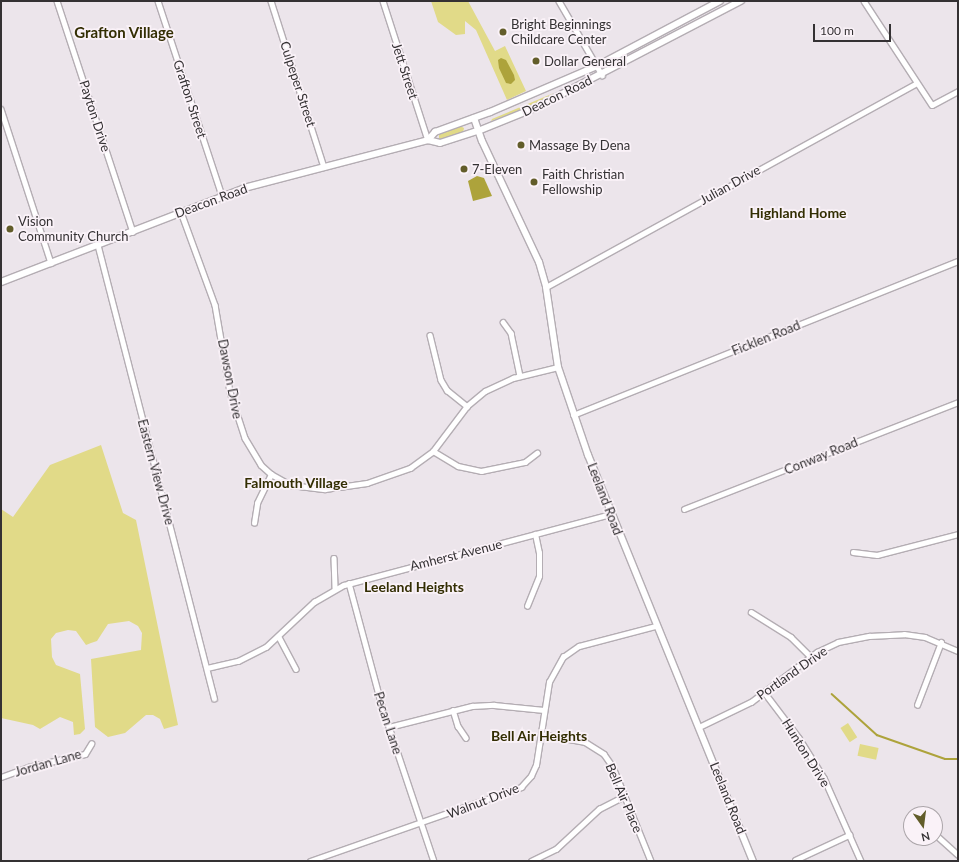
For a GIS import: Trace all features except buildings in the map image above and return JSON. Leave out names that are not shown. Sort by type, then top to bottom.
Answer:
[{"type":"main road","name":"Deacon Road","points":[[428,140],[435,132],[474,118],[598,66],[720,1]]},
{"type":"main road","name":"Deacon Road","points":[[1,282],[222,196],[272,180],[428,140],[440,143],[478,131],[537,107],[602,75],[741,1]]},
{"type":"main road","points":[[474,118],[478,131]]},
{"type":"main road","name":"Leeland Road","points":[[478,131],[531,242],[546,287],[558,367],[573,415],[656,626],[699,727],[753,861]]},
{"type":"street","name":"Payton Drive","points":[[57,1],[132,232]]},
{"type":"street","name":"Grafton Street","points":[[158,1],[222,196]]},
{"type":"street","name":"Culpeper Street","points":[[271,1],[324,167]]},
{"type":"street","name":"Jett Street","points":[[383,1],[428,140]]},
{"type":"street","points":[[560,1],[602,75]]},
{"type":"street","points":[[864,1],[915,84],[932,105],[958,91]]},
{"type":"street","name":"Julian Drive","points":[[546,287],[915,84]]},
{"type":"street","points":[[1,109],[51,263]]},
{"type":"street","name":"Dawson Drive","points":[[181,212],[215,305],[230,392],[240,426],[255,458],[272,474],[300,488],[325,489],[367,483],[400,473],[418,463],[433,451],[467,406],[494,385],[520,376],[558,367]]},
{"type":"street","name":"Eastern View Drive","points":[[98,245],[214,698]]},
{"type":"street","name":"Ficklen Road","points":[[573,415],[958,261]]},
{"type":"street","points":[[502,322],[511,333],[520,376]]},
{"type":"street","points":[[430,335],[441,380],[467,406]]},
{"type":"street","name":"Conway Road","points":[[684,509],[958,402]]},
{"type":"street","points":[[433,451],[458,466],[481,471],[525,462],[537,453]]},
{"type":"street","points":[[254,523],[258,502],[272,474]]},
{"type":"street","name":"Amherst Avenue","points":[[207,668],[247,658],[279,637],[314,602],[335,588],[349,583],[611,514]]},
{"type":"street","points":[[527,606],[539,576],[539,553],[535,534]]},
{"type":"street","points":[[853,552],[877,555],[958,534]]},
{"type":"street","points":[[334,558],[335,588]]},
{"type":"street","name":"Pecan Lane","points":[[349,583],[389,727],[434,861]]},
{"type":"street","points":[[751,612],[791,637],[811,656]]},
{"type":"street","name":"Walnut Drive","points":[[304,861],[421,824],[521,787],[534,772],[551,677],[559,662],[568,652],[579,646],[656,626]]},
{"type":"street","name":"Portland Drive","points":[[699,727],[740,709],[765,693],[811,656],[838,642],[870,636],[904,634],[941,642],[958,650]]},
{"type":"street","points":[[279,637],[296,669]]},
{"type":"street","points":[[917,705],[941,642]]},
{"type":"street","name":"Hunton Drive","points":[[765,693],[799,738],[824,778],[861,861]]},
{"type":"street","points":[[389,727],[453,710],[494,705],[544,710]]},
{"type":"street","points":[[453,710],[458,726],[466,738]]},
{"type":"street","name":"Bell Air Place","points":[[541,734],[577,739],[598,748],[613,767],[651,861]]},
{"type":"street","name":"Jordan Lane","points":[[1,777],[28,767],[85,754],[91,744]]},
{"type":"street","points":[[532,861],[556,849],[599,809],[624,796]]},
{"type":"street","points":[[794,860],[849,835]]},
{"type":"street","points":[[943,841],[958,855]]},
{"type":"shaded area","points":[[431,1],[468,1],[495,51],[505,46],[526,91],[507,100],[476,30],[465,21],[465,34],[456,35],[438,22]]},
{"type":"shaded area","points":[[501,58],[506,60],[514,75],[515,80],[511,84],[506,83],[499,68],[498,60]]},
{"type":"shaded area","points":[[554,93],[531,107],[491,121],[492,119]]},
{"type":"shaded area","points":[[460,126],[464,128],[463,133],[439,139],[439,134]]},
{"type":"shaded area","points":[[477,176],[484,178],[492,196],[473,201],[468,181]]},
{"type":"shaded area","points":[[101,445],[123,513],[136,520],[178,725],[164,729],[160,719],[153,715],[146,715],[125,733],[108,737],[95,727],[91,659],[141,650],[142,633],[138,626],[129,621],[108,624],[97,641],[86,645],[76,631],[68,630],[56,633],[51,639],[52,657],[56,665],[80,674],[85,729],[80,734],[74,735],[73,722],[60,717],[40,729],[33,725],[1,718],[1,509],[13,517],[50,465]]},
{"type":"shaded area","points":[[848,723],[857,737],[850,742],[840,728]]},
{"type":"shaded area","points":[[860,744],[879,748],[876,760],[858,756]]},
{"type":"waterway","points":[[832,694],[877,735],[945,759],[958,759]]},
{"type":"place","name":"Bright Beginnings Childcare Center","points":[[503,32]]},
{"type":"place","name":"Dollar General","points":[[536,61]]},
{"type":"place","name":"Massage By Dena","points":[[521,145]]},
{"type":"place","name":"7-Eleven","points":[[464,169]]},
{"type":"place","name":"Faith Christian Fellowship","points":[[534,182]]},
{"type":"place","name":"Vision Community Church","points":[[10,229]]},
{"type":"district","name":"Grafton Village","points":[[124,33]]},
{"type":"district","name":"Highland Home","points":[[798,213]]},
{"type":"district","name":"Falmouth Village","points":[[296,483]]},
{"type":"district","name":"Leeland Heights","points":[[414,587]]},
{"type":"district","name":"Bell Air Heights","points":[[539,736]]}]
